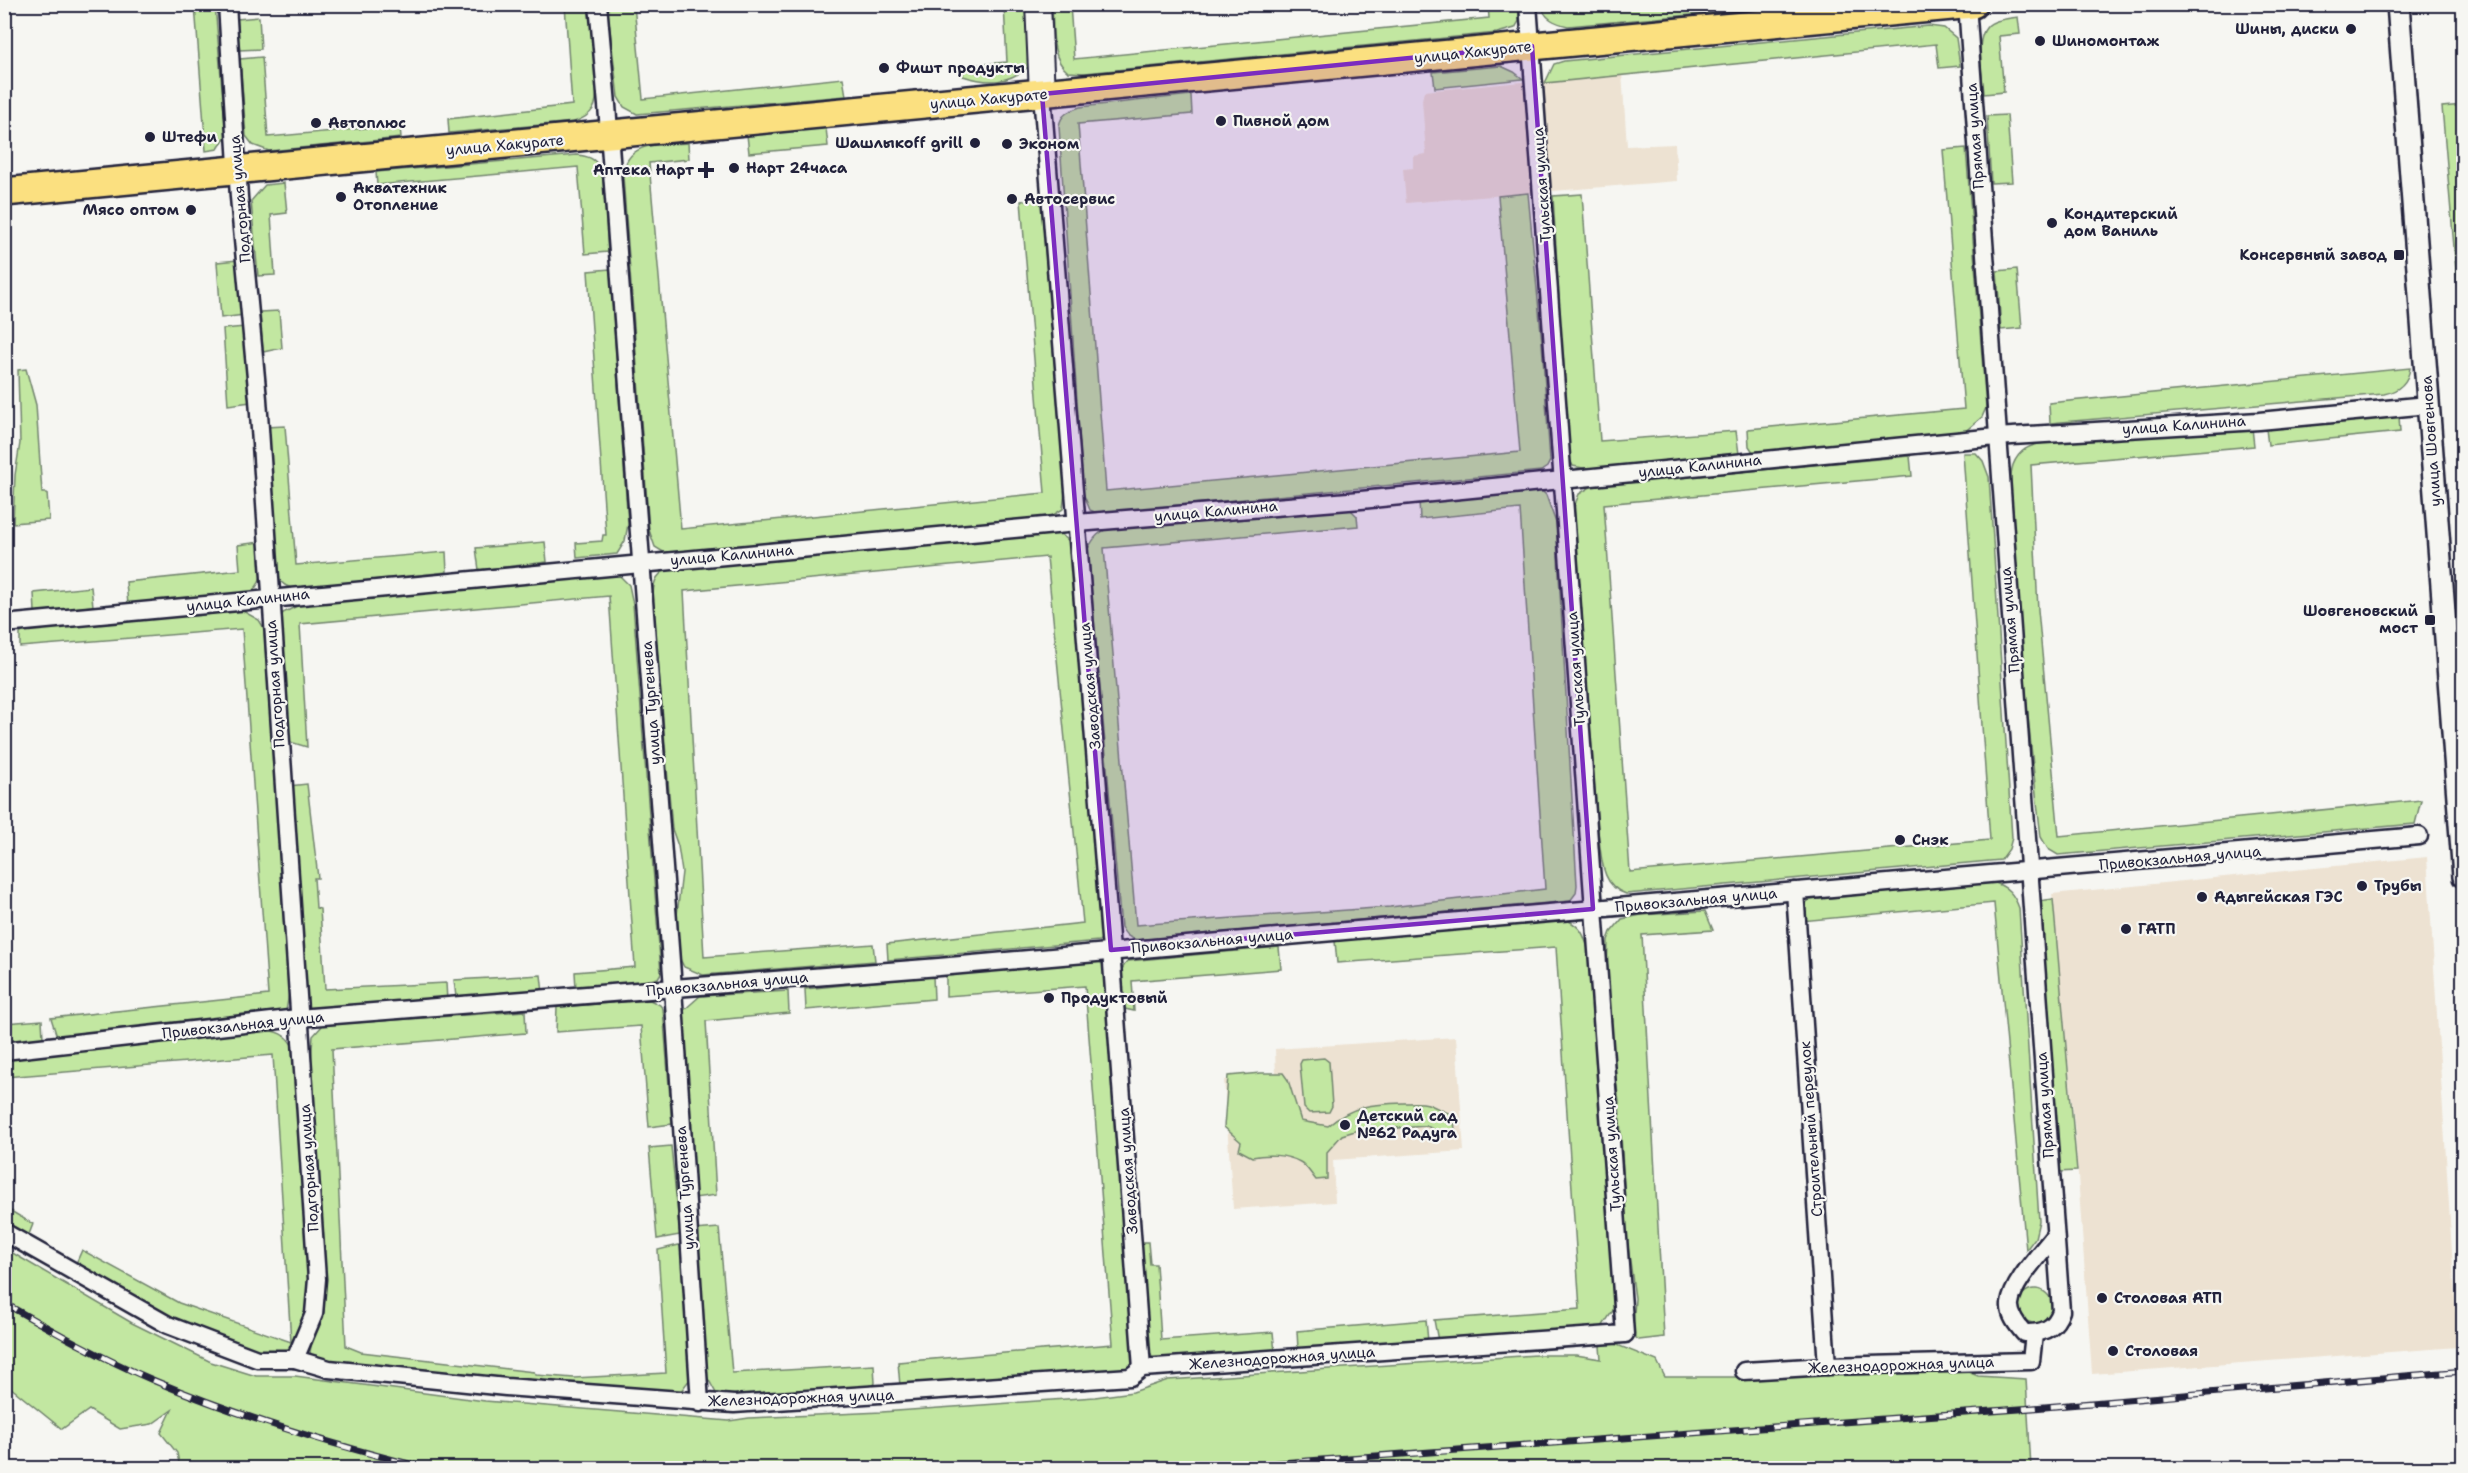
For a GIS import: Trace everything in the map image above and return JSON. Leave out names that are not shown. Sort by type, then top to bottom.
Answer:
[{"type":"main road","name":"Заводская улица","points":[[1038,4],[1042,94]]},
{"type":"main road","name":"улица Хакурате","points":[[4,192],[1973,4]]},
{"type":"street","name":"Подгорная улица","points":[[227,4],[238,168],[258,399],[317,1279],[314,1314],[295,1359]]},
{"type":"street","name":"улица Тургенева","points":[[598,4],[673,988],[700,1403]]},
{"type":"street","name":"Тульская улица","points":[[1528,4],[1625,1334]]},
{"type":"street","name":"улица Шовгенова","points":[[2398,4],[2463,877]]},
{"type":"street","name":"Прямая улица","points":[[1967,5],[1996,404],[1996,437],[2061,1311],[2057,1322],[2045,1331],[2034,1334]]},
{"type":"street","name":"Заводская улица","points":[[1042,94],[1112,950],[1142,1368]]},
{"type":"street","name":"улица Калинина","points":[[4,624],[270,597],[1077,523],[1361,500],[1996,437],[2259,421],[2428,405]]},
{"type":"street","name":"Привокзальная улица","points":[[4,1051],[298,1018],[673,988],[2419,836]]},
{"type":"street","name":"Строительный переулок","points":[[1795,891],[1827,1366]]},
{"type":"street","name":"Железнодорожная улица","points":[[4,1232],[168,1325],[257,1359],[295,1359],[329,1369],[700,1403],[746,1404],[1130,1377],[1142,1368],[1625,1334]]},
{"type":"street","points":[[2034,1334],[2024,1333],[2016,1323],[2010,1305],[2014,1289],[2054,1236]]},
{"type":"street","name":"Железнодорожная улица","points":[[1744,1371],[1827,1366],[2031,1361],[2034,1334]]},
{"type":"highlighted area","points":[[1532,46],[1593,909],[1111,950],[1042,94]]},
{"type":"shaded area","points":[[1622,73],[1627,146],[1675,144],[1677,181],[1406,203],[1403,169],[1413,168],[1413,156],[1426,154],[1422,100],[1424,91]]},
{"type":"shaded area","points":[[2427,857],[2458,1347],[2092,1374],[2075,1133],[2052,894]]},
{"type":"shaded area","name":"Детский сад №62 Радуга","points":[[1456,1037],[1464,1151],[1333,1160],[1335,1202],[1233,1209],[1224,1080],[1276,1076],[1275,1049]]},
{"type":"green space","points":[[1622,4],[1800,5],[1568,26],[1550,19],[1542,5],[1570,5],[1570,10]]},
{"type":"green space","points":[[195,5],[215,5],[226,136],[218,149],[206,151]]},
{"type":"green space","points":[[565,5],[588,5],[597,75],[596,101],[593,109],[585,117],[574,122],[449,133],[448,119],[572,105]]},
{"type":"green space","points":[[607,5],[634,5],[643,99],[843,78],[846,96],[637,114],[624,107],[618,97]]},
{"type":"green space","points":[[1004,5],[1030,5],[1030,65],[1015,76],[998,81],[963,76],[962,66],[1007,62]]},
{"type":"green space","points":[[1052,5],[1070,5],[1074,59],[1489,18],[1488,5],[1519,5],[1519,21],[1515,28],[1497,33],[1085,73],[1068,72],[1058,58],[1055,50]]},
{"type":"green space","points":[[259,17],[261,49],[239,50],[237,19]]},
{"type":"green space","points":[[2018,17],[2020,34],[1999,36],[2004,92],[1984,94],[1980,54],[1983,34],[1994,22]]},
{"type":"green space","points":[[1929,26],[1944,28],[1956,38],[1960,66],[1939,68],[1936,44],[1545,83],[1554,64],[1564,61]]},
{"type":"green space","points":[[262,57],[268,137],[400,125],[401,138],[269,151],[253,145],[246,136],[240,59]]},
{"type":"green space","points":[[1501,66],[1523,79],[1435,88],[1433,72]]},
{"type":"green space","points":[[1191,95],[1192,114],[1078,124],[1106,491],[1520,452],[1498,196],[1528,193],[1542,343],[1550,461],[1547,467],[1541,471],[1097,513],[1090,510],[1083,493],[1059,126],[1066,114],[1080,107]]},
{"type":"green space","points":[[2464,105],[2463,352],[2442,107]]},
{"type":"green space","points":[[2007,115],[2012,182],[1991,183],[1987,116]]},
{"type":"green space","points":[[826,128],[828,146],[749,153],[747,135]]},
{"type":"green space","points":[[688,143],[689,159],[649,163],[681,529],[1045,493],[1021,201],[1041,199],[1065,492],[1063,509],[1050,517],[682,552],[665,553],[655,547],[649,530],[623,176],[630,156],[638,150],[656,145]]},
{"type":"green space","points":[[1966,148],[1986,408],[1982,417],[1962,434],[1753,452],[1749,446],[1748,429],[1964,409],[1943,150]]},
{"type":"green space","points":[[577,155],[593,160],[602,174],[608,252],[585,254],[578,167],[377,185],[376,172]]},
{"type":"green space","points":[[284,183],[287,213],[271,215],[275,275],[258,276],[251,201],[265,185]]},
{"type":"green space","points":[[1582,194],[1600,441],[1736,431],[1739,454],[1588,469],[1573,466],[1568,455],[1553,196]]},
{"type":"green space","points":[[238,260],[244,315],[221,318],[217,262]]},
{"type":"green space","points":[[610,269],[628,524],[625,541],[617,554],[577,558],[576,543],[602,541],[603,535],[606,535],[588,271]]},
{"type":"green space","points":[[2017,269],[2022,328],[2001,330],[1997,271]]},
{"type":"green space","points":[[279,311],[282,348],[263,352],[260,312]]},
{"type":"green space","points":[[245,327],[251,402],[228,405],[223,329]]},
{"type":"green space","points":[[2410,368],[2402,386],[2384,394],[2050,423],[2049,403]]},
{"type":"green space","points":[[26,369],[36,405],[42,493],[47,493],[49,520],[13,523],[15,475],[20,443],[18,370]]},
{"type":"green space","points":[[2399,415],[2400,432],[2268,445],[2266,429]]},
{"type":"green space","points":[[285,426],[296,565],[446,552],[447,572],[298,588],[282,583],[278,578],[266,427]]},
{"type":"green space","points":[[2252,428],[2254,446],[2031,465],[2038,610],[2059,836],[2421,800],[2415,824],[2058,855],[2048,849],[2041,837],[2026,697],[2011,510],[2010,485],[2013,465],[2025,449],[2044,443]]},
{"type":"green space","points":[[1963,453],[1976,453],[1983,461],[1989,477],[2012,838],[2009,849],[2001,860],[1626,894],[1617,890],[1611,884],[1604,869],[1598,833],[1574,507],[1579,494],[1592,486],[1910,456],[1912,476],[1604,504],[1630,872],[1990,840]]},
{"type":"green space","points":[[1540,489],[1546,495],[1556,523],[1577,885],[1576,893],[1570,901],[1137,940],[1127,935],[1121,927],[1088,549],[1095,538],[1104,530],[1113,527],[1348,507],[1357,516],[1358,526],[1104,548],[1136,925],[1390,907],[1545,889],[1520,509],[1420,519],[1419,501]]},
{"type":"green space","points":[[1057,531],[1069,541],[1071,555],[1102,938],[1099,941],[888,960],[887,944],[1083,923],[1047,557],[684,591],[704,957],[873,944],[875,961],[703,975],[684,967],[680,959],[677,915],[682,872],[678,846],[672,829],[653,598],[654,584],[660,574],[668,568]]},
{"type":"green space","points":[[260,542],[261,578],[254,590],[247,594],[128,605],[126,582],[240,570],[238,545]]},
{"type":"green space","points":[[545,542],[547,562],[479,570],[476,548]]},
{"type":"green space","points":[[617,573],[629,585],[633,604],[661,973],[658,978],[644,982],[576,989],[575,972],[635,967],[609,596],[300,624],[307,747],[287,741],[281,618],[283,613],[299,605],[410,591]]},
{"type":"green space","points":[[91,587],[93,606],[35,612],[34,593]]},
{"type":"green space","points":[[241,610],[259,620],[264,628],[289,993],[286,1011],[57,1037],[51,1018],[268,995],[242,629],[20,647],[20,634],[26,628]]},
{"type":"green space","points":[[307,784],[318,878],[314,878],[316,908],[320,909],[325,989],[446,983],[447,1001],[316,1011],[307,1008],[289,786]]},
{"type":"green space","points":[[1992,882],[2009,891],[2019,908],[2039,1221],[2035,1238],[2026,1250],[1994,903],[1801,921],[1802,907],[1809,900]]},
{"type":"green space","points":[[2053,899],[2077,1171],[2057,1172],[2039,901]]},
{"type":"green space","points":[[1705,911],[1713,930],[1642,935],[1664,1337],[1639,1340],[1635,1337],[1633,1330],[1635,1298],[1627,1239],[1619,1102],[1612,1051],[1607,974],[1608,940],[1611,932],[1622,919],[1641,915]]},
{"type":"green space","points":[[1567,920],[1576,925],[1588,949],[1614,1309],[1600,1330],[1438,1341],[1434,1320],[1580,1309],[1556,947],[1337,963],[1335,941]]},
{"type":"green space","points":[[1279,947],[1281,969],[1132,981],[1134,1011],[1125,1009],[1120,989],[1120,977],[1128,961]]},
{"type":"green space","points":[[1094,961],[1102,963],[1105,970],[1136,1354],[1132,1363],[1126,1370],[900,1386],[898,1362],[1113,1344],[1085,986],[946,996],[946,974]]},
{"type":"green space","points":[[541,975],[543,993],[460,999],[456,997],[454,980]]},
{"type":"green space","points":[[933,976],[934,999],[806,1010],[805,989]]},
{"type":"green space","points":[[788,991],[789,1013],[706,1021],[716,1195],[694,1198],[683,1011],[700,996]]},
{"type":"green space","points":[[650,1000],[663,1009],[672,1124],[649,1127],[641,1026],[556,1032],[557,1007]]},
{"type":"green space","points":[[525,1011],[526,1033],[332,1049],[346,1346],[361,1352],[534,1372],[536,1375],[574,1378],[666,1373],[658,1250],[683,1244],[690,1379],[681,1391],[668,1396],[331,1362],[313,1358],[310,1352],[315,1324],[324,1312],[324,1250],[311,1062],[313,1036],[323,1025]]},
{"type":"green space","points":[[42,1020],[43,1038],[5,1042],[5,1023]]},
{"type":"green space","points":[[265,1030],[284,1036],[297,1053],[311,1302],[291,1348],[278,1354],[266,1354],[208,1336],[74,1268],[82,1250],[179,1303],[291,1342],[273,1055],[5,1077],[5,1055]]},
{"type":"green space","points":[[1324,1058],[1329,1062],[1332,1106],[1329,1112],[1309,1113],[1304,1108],[1300,1064],[1302,1060]]},
{"type":"green space","points":[[1283,1073],[1288,1080],[1301,1121],[1328,1126],[1346,1114],[1364,1107],[1422,1103],[1454,1115],[1455,1134],[1440,1133],[1427,1126],[1355,1131],[1342,1135],[1327,1152],[1327,1179],[1316,1180],[1304,1165],[1289,1157],[1263,1155],[1252,1157],[1239,1150],[1241,1142],[1224,1127],[1228,1076]]},
{"type":"green space","points":[[671,1146],[680,1235],[657,1239],[649,1148]]},
{"type":"green space","points":[[4,1207],[33,1224],[26,1242],[5,1227]]},
{"type":"green space","points":[[719,1228],[732,1373],[874,1365],[875,1383],[872,1388],[729,1396],[716,1393],[706,1375],[694,1230]]},
{"type":"green space","points":[[1140,1242],[1148,1242],[1150,1264],[1156,1264],[1161,1340],[1273,1332],[1275,1353],[1157,1359],[1152,1357],[1149,1351]]},
{"type":"green space","points":[[4,1248],[132,1323],[211,1362],[256,1376],[295,1376],[485,1401],[729,1421],[1095,1397],[1133,1392],[1168,1380],[1537,1355],[1576,1355],[1601,1359],[1600,1346],[1610,1342],[1657,1361],[1665,1377],[1781,1377],[1862,1371],[1958,1368],[1978,1376],[2026,1379],[2031,1468],[180,1468],[177,1453],[161,1433],[172,1410],[152,1424],[120,1429],[89,1410],[62,1429],[5,1383]]},
{"type":"green space","points":[[2035,1289],[2047,1294],[2052,1306],[2047,1318],[2035,1323],[2023,1318],[2018,1306],[2023,1294]]},
{"type":"green space","points":[[1426,1320],[1428,1341],[1298,1349],[1297,1331]]},
{"type":"railway","points":[[4,1303],[97,1354],[221,1407],[288,1430],[425,1468]]},
{"type":"railway","points":[[1213,1468],[2033,1408],[2464,1371]]},
{"type":"place","name":"Шины, диски","points":[[2351,29]]},
{"type":"place","name":"Шиномонтаж","points":[[2040,41]]},
{"type":"place","name":"Фишт продукты","points":[[884,68]]},
{"type":"place","name":"Пивной дом","points":[[1221,121]]},
{"type":"place","name":"Автоплюс","points":[[316,123]]},
{"type":"place","name":"Штефи","points":[[150,137]]},
{"type":"place","name":"Шашлыкоff grill","points":[[975,143]]},
{"type":"place","name":"Эконом","points":[[1007,144]]},
{"type":"place","name":"Нарт 24часа","points":[[734,168]]},
{"type":"place","name":"Аптека Нарт","points":[[706,170]]},
{"type":"place","name":"Акватехник Отопление","points":[[341,197]]},
{"type":"place","name":"Автосервис","points":[[1012,199]]},
{"type":"place","name":"Мясо оптом","points":[[191,210]]},
{"type":"place","name":"Кондитерский дом Ваниль","points":[[2052,223]]},
{"type":"place","name":"Консервный завод","points":[[2399,255]]},
{"type":"place","name":"Шовгеновский мост","points":[[2430,620]]},
{"type":"place","name":"Снэк","points":[[1900,840]]},
{"type":"place","name":"Трубы","points":[[2362,886]]},
{"type":"place","name":"Адыгейская ГЭС","points":[[2202,897]]},
{"type":"place","name":"ГАТП","points":[[2126,929]]},
{"type":"place","name":"Продуктовый","points":[[1049,998]]},
{"type":"place","name":"Детский сад №62 Радуга","points":[[1345,1125]]},
{"type":"place","name":"Столовая АТП","points":[[2102,1298]]},
{"type":"place","name":"Столовая","points":[[2113,1351]]}]
